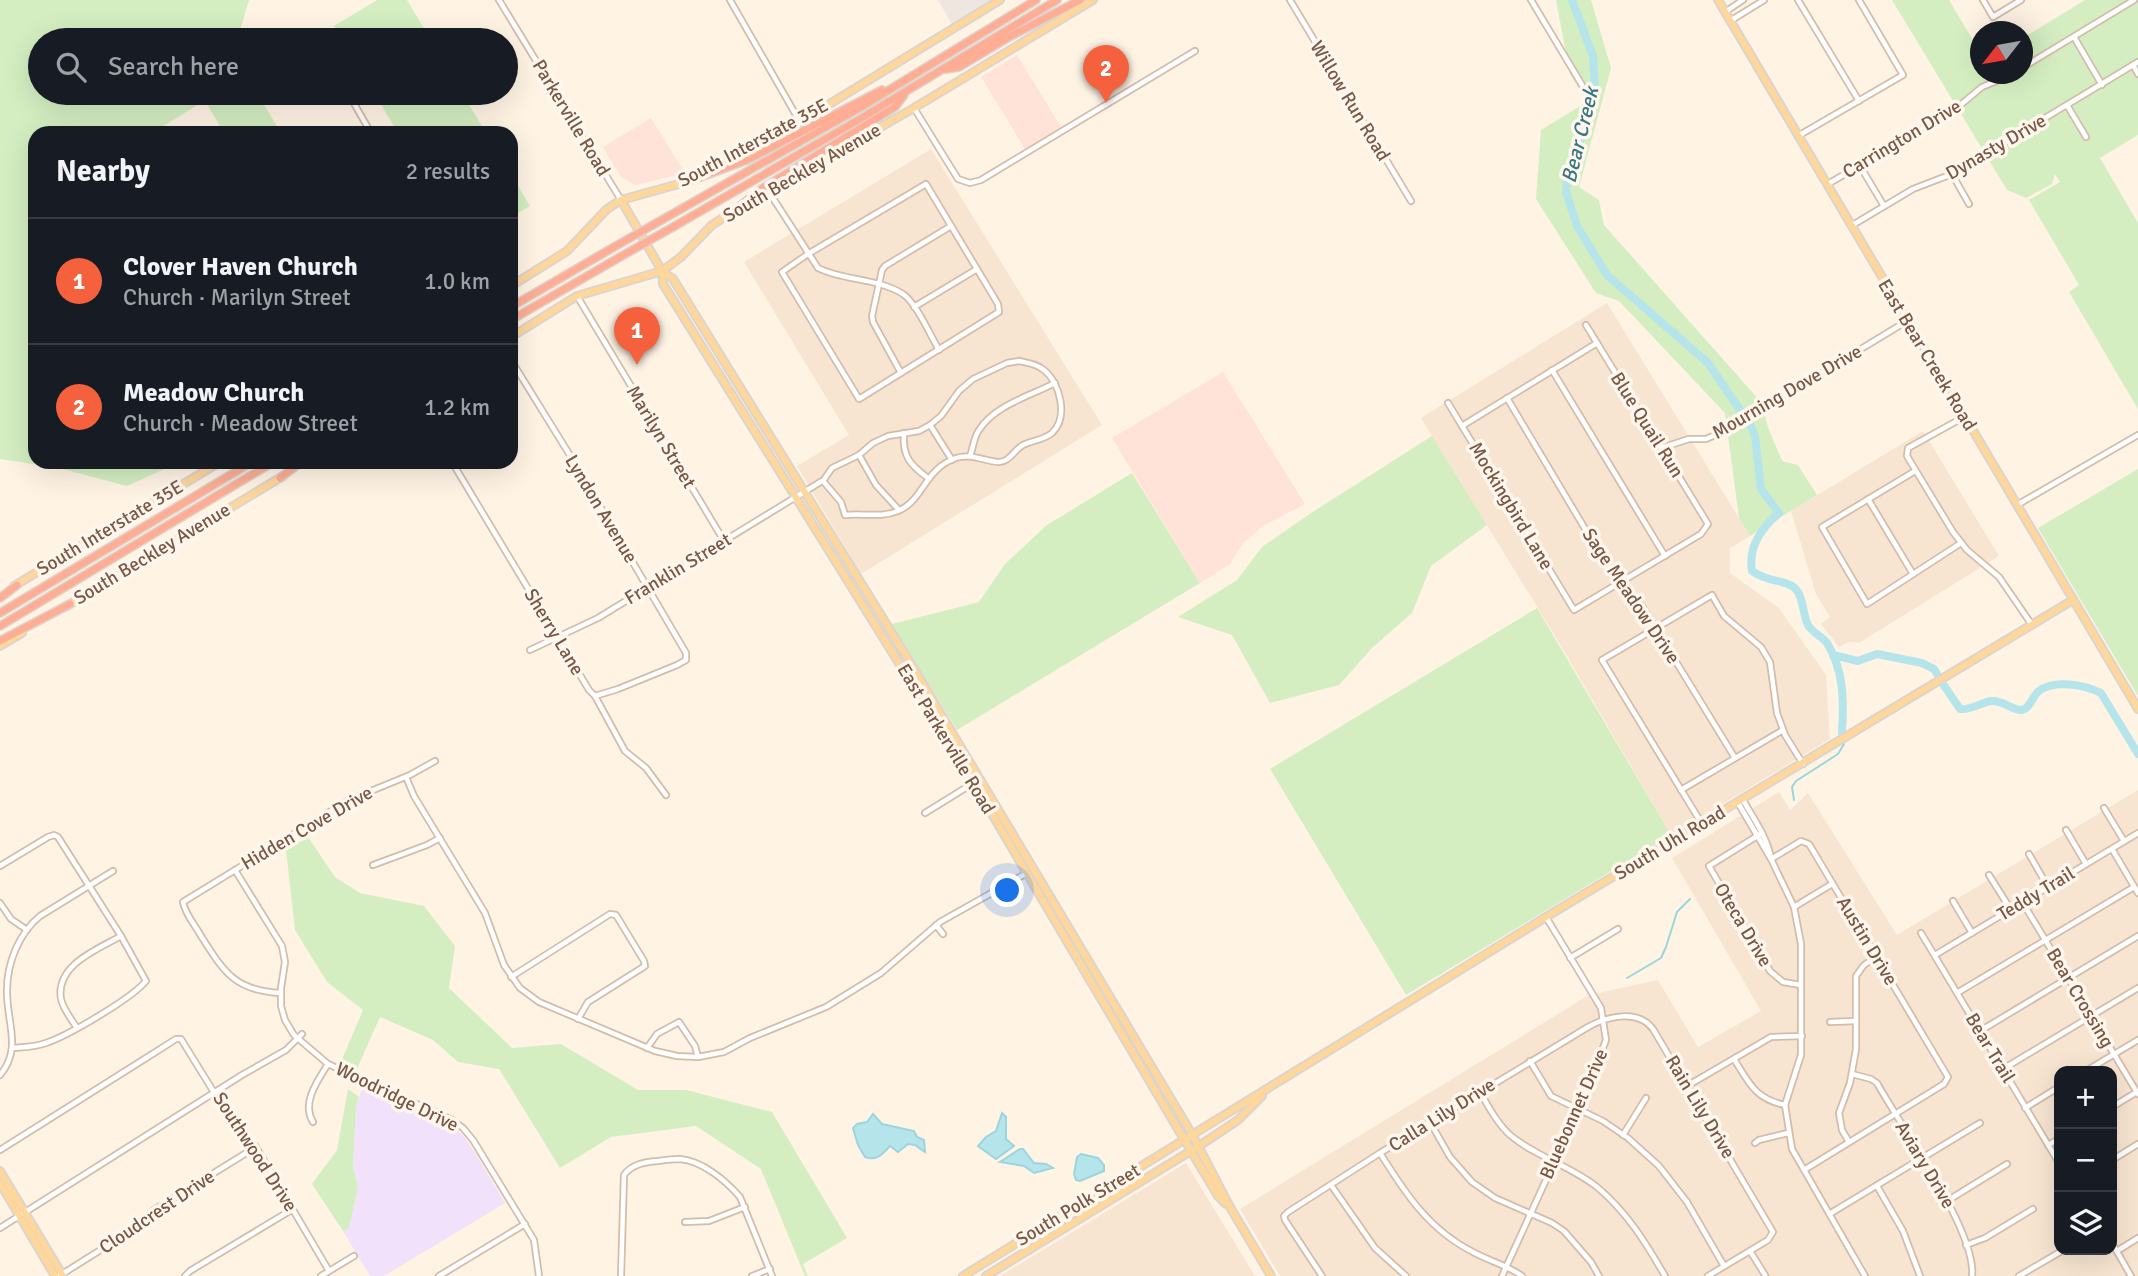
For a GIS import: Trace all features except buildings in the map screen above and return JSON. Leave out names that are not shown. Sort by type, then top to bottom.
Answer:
[{"type":"highway","points":[[518,303],[908,78],[1036,0]]},
{"type":"highway","points":[[518,318],[906,92],[1057,0]]},
{"type":"highway","points":[[942,70],[959,67],[1080,0]]},
{"type":"highway","points":[[684,183],[747,160],[857,101],[908,78]]},
{"type":"highway","points":[[735,210],[763,188],[895,107],[906,92]]},
{"type":"highway","points":[[0,613],[240,469]]},
{"type":"highway","points":[[0,626],[261,469]]},
{"type":"highway","points":[[280,478],[293,469]]},
{"type":"highway","points":[[0,596],[17,585]]},
{"type":"highway","points":[[0,644],[70,604]]},
{"type":"main road","name":"South Interstate 35E","points":[[518,282],[567,251],[607,209],[621,200],[684,183],[800,122],[1000,0]]},
{"type":"main road","name":"South Beckley Avenue","points":[[518,333],[578,296],[662,271],[681,257],[712,225],[735,210],[914,108],[1093,0]]},
{"type":"main road","name":"East Bear Creek Road","points":[[1718,0],[2138,709]]},
{"type":"main road","name":"Parkerville Road","points":[[621,200],[642,237]]},
{"type":"main road","name":"East Parkerville Road","points":[[642,237],[662,271],[673,279],[922,683],[1030,872],[1199,1146],[1230,1208],[1271,1276]]},
{"type":"main road","name":"East Parkerville Road","points":[[662,271],[663,284],[739,408],[976,781]]},
{"type":"main road","points":[[675,304],[684,298]]},
{"type":"main road","points":[[739,408],[748,401]]},
{"type":"main road","points":[[767,451],[774,451],[794,473]]},
{"type":"main road","name":"South Interstate 35E","points":[[17,585],[208,469]]},
{"type":"main road","name":"South Beckley Avenue","points":[[70,604],[280,478]]},
{"type":"main road","name":"South Uhl Road","points":[[1193,1136],[1546,917],[2073,600]]},
{"type":"main road","points":[[915,688],[922,683]]},
{"type":"main road","name":"East Parkerville Road","points":[[1058,918],[1101,999],[1185,1141],[1218,1196],[1230,1208]]},
{"type":"main road","points":[[1101,999],[1108,995]]},
{"type":"main road","name":"South Uhl Road","points":[[1199,1146],[1238,1120],[1268,1089]]},
{"type":"main road","name":"South Polk Street","points":[[963,1276],[1193,1136]]},
{"type":"main road","name":"South Polk Street","points":[[986,1276],[1199,1146]]},
{"type":"main road","points":[[0,1171],[22,1215]]},
{"type":"main road","points":[[0,1183],[60,1275]]},
{"type":"street","name":"Parkerville Road","points":[[499,0],[516,28]]},
{"type":"street","points":[[730,0],[800,122]]},
{"type":"street","name":"Willow Run Road","points":[[1290,0],[1411,201]]},
{"type":"street","points":[[1531,0],[1582,85]]},
{"type":"street","points":[[1725,12],[1743,0]]},
{"type":"street","points":[[1730,20],[1764,0]]},
{"type":"street","points":[[1798,0],[1859,101]]},
{"type":"street","points":[[1798,136],[1903,75],[1858,0]]},
{"type":"street","points":[[1983,0],[1993,17],[2021,0]]},
{"type":"street","points":[[2033,61],[2134,0]]},
{"type":"street","name":"Parkerville Road","points":[[518,31],[621,200]]},
{"type":"street","points":[[2074,37],[2102,85]]},
{"type":"street","points":[[914,108],[958,179],[970,183],[981,180],[1195,51]]},
{"type":"street","points":[[2135,64],[2138,74]]},
{"type":"street","name":"Dynasty Drive","points":[[1851,226],[1925,183],[1941,180],[1952,174],[2135,64]]},
{"type":"street","name":"Carrington Drive","points":[[1827,185],[1958,107],[1989,84]]},
{"type":"street","points":[[355,105],[367,126]]},
{"type":"street","points":[[2067,105],[2086,137]]},
{"type":"street","points":[[1860,166],[1884,206]]},
{"type":"street","points":[[1952,174],[1969,204]]},
{"type":"street","points":[[926,184],[951,226],[998,304],[999,312],[859,399],[782,272],[926,184]]},
{"type":"street","points":[[769,191],[818,268],[878,284],[903,295],[914,307],[940,350]]},
{"type":"street","points":[[901,373],[873,322],[878,284],[886,266],[951,226]]},
{"type":"street","points":[[914,307],[977,269]]},
{"type":"street","name":"Marilyn Street","points":[[578,296],[724,541]]},
{"type":"street","name":"Mourning Dove Drive","points":[[1661,448],[1689,439],[1706,439],[1731,428],[1907,321]]},
{"type":"street","name":"Blue Quail Run","points":[[1586,325],[1709,524],[1701,534],[1665,556]]},
{"type":"street","points":[[1462,426],[1597,343]]},
{"type":"street","points":[[822,481],[841,502],[845,515],[886,515],[910,504],[932,472],[952,460],[970,456],[1001,462],[1009,459],[1024,444],[1047,437],[1059,424],[1060,402],[1055,383],[1045,370],[1020,361],[1007,363],[965,385],[930,425],[952,460]]},
{"type":"street","points":[[1552,370],[1665,556],[1618,584]]},
{"type":"street","name":"Lyndon Avenue","points":[[518,372],[682,645],[685,660],[651,676],[595,696]]},
{"type":"street","points":[[970,456],[978,431],[986,421],[1001,409],[1055,383]]},
{"type":"street","name":"Sage Meadow Drive","points":[[1507,398],[1618,584],[1640,603],[1735,758]]},
{"type":"street","name":"Mockingbird Lane","points":[[1448,403],[1574,610],[1618,584]]},
{"type":"street","points":[[1964,417],[1908,449],[1907,456],[1961,543],[1999,577],[2032,625]]},
{"type":"street","name":"Franklin Street","points":[[530,650],[595,619],[822,481],[832,468],[859,455],[873,443],[888,436],[919,431],[930,425]]},
{"type":"street","points":[[904,433],[903,447],[907,458],[913,468],[928,478]]},
{"type":"street","points":[[2017,505],[2138,435]]},
{"type":"street","points":[[859,455],[876,485],[899,510]]},
{"type":"street","name":"Sherry Lane","points":[[456,469],[595,696],[625,751],[646,768],[666,795]]},
{"type":"street","points":[[1915,471],[1822,527],[1867,604],[1961,543]]},
{"type":"street","points":[[1868,499],[1913,574]]},
{"type":"street","points":[[1703,824],[1602,660],[1655,628],[1712,595],[1724,615],[1761,648],[1770,662],[1777,712],[1783,730],[1803,764]]},
{"type":"street","points":[[1681,790],[1783,730]]},
{"type":"street","name":"Hidden Cove Drive","points":[[281,993],[253,990],[229,975],[218,962],[183,903],[356,796],[406,777],[435,761]]},
{"type":"street","points":[[406,777],[412,792],[485,913],[502,961],[511,977],[533,1000],[669,1055],[698,1057],[724,1052],[750,1038],[826,1007],[881,973],[936,925],[997,888],[1030,872]]},
{"type":"street","points":[[925,813],[976,781]]},
{"type":"street","points":[[1740,802],[1760,834],[1794,907],[1801,944],[1801,1055],[1785,1105],[1792,1149],[1865,1276]]},
{"type":"street","points":[[2104,808],[2124,841]]},
{"type":"street","points":[[2066,830],[2086,864]]},
{"type":"street","name":"Teddy Trail","points":[[1935,956],[2138,833]]},
{"type":"street","name":"Oteca Drive","points":[[1760,834],[1709,866],[1770,971],[1783,982],[1801,985]]},
{"type":"street","points":[[0,866],[54,835],[65,844],[146,977],[141,987],[77,1028],[48,1043],[13,1048]]},
{"type":"street","points":[[373,865],[440,838]]},
{"type":"street","name":"Austin Drive","points":[[1771,859],[1805,841],[1948,1077],[1944,1084],[1894,1115]]},
{"type":"street","points":[[2112,849],[2138,893]]},
{"type":"street","points":[[2029,854],[2048,887]]},
{"type":"street","name":"Woodridge Drive","points":[[236,870],[282,946],[285,962],[281,993],[283,1015],[328,1064],[458,1124],[473,1140],[525,1224],[536,1249],[539,1276]]},
{"type":"street","points":[[0,1075],[9,1064],[13,1048],[8,999],[10,965],[27,930],[40,916],[113,871]]},
{"type":"street","points":[[1989,875],[2011,910]]},
{"type":"street","points":[[1794,907],[1832,883]]},
{"type":"street","points":[[1957,993],[2134,887]]},
{"type":"street","points":[[1953,901],[1972,933]]},
{"type":"street","name":"Bear Crossing","points":[[2023,902],[2138,1093]]},
{"type":"street","points":[[0,903],[11,919],[27,930]]},
{"type":"street","points":[[511,977],[614,914],[618,916],[646,965],[589,1001],[578,1019]]},
{"type":"street","name":"Bluebonnet Drive","points":[[1502,1276],[1579,1109],[1606,1040],[1601,1008],[1546,917]]},
{"type":"street","points":[[936,925],[943,934]]},
{"type":"street","points":[[1570,957],[1618,929]]},
{"type":"street","name":"Bear Trail","points":[[1921,933],[2054,1155]]},
{"type":"street","points":[[77,1028],[61,999],[61,986],[65,975],[76,963],[121,936]]},
{"type":"street","points":[[1980,1031],[2138,936]]},
{"type":"street","points":[[1849,1142],[1842,1130],[1839,1113],[1852,1074],[1856,1049],[1857,976],[1864,965],[1876,957]]},
{"type":"street","points":[[2003,1069],[2138,988]]},
{"type":"street","points":[[0,999],[8,999]]},
{"type":"street","name":"Rain Lily Drive","points":[[1603,1019],[1638,1016],[1647,1020],[1773,1232],[1772,1237],[1750,1251]]},
{"type":"street","name":"Calla Lily Drive","points":[[1322,1276],[1284,1216],[1480,1091],[1603,1019]]},
{"type":"street","points":[[1830,1022],[1856,1021]]},
{"type":"street","points":[[647,1048],[659,1032],[679,1022],[695,1046],[698,1057]]},
{"type":"street","points":[[0,1228],[281,1054],[300,1036]]},
{"type":"street","points":[[1687,1086],[1771,1037],[1802,1036]]},
{"type":"street","name":"Southwood Drive","points":[[0,1150],[181,1039],[236,1128],[256,1147],[329,1271]]},
{"type":"street","points":[[2094,1066],[2138,1040]]},
{"type":"street","points":[[1734,1059],[1755,1091],[1771,1102],[1785,1105]]},
{"type":"street","points":[[1530,1061],[1551,1096],[1603,1121],[1659,1166],[1672,1181],[1724,1266]]},
{"type":"street","points":[[313,1122],[310,1116],[311,1097],[328,1064]]},
{"type":"street","name":"Aviary Drive","points":[[1852,1074],[1877,1083],[1947,1201],[1966,1245],[1972,1276]]},
{"type":"street","points":[[2025,1108],[2054,1090]]},
{"type":"street","points":[[1480,1091],[1491,1112],[1508,1133],[1524,1146],[1554,1160],[1595,1185],[1611,1199],[1634,1225],[1665,1276]]},
{"type":"street","points":[[2117,1104],[2138,1093]]},
{"type":"street","points":[[1623,1135],[1646,1098]]},
{"type":"street","points":[[1804,1170],[1894,1115]]},
{"type":"street","points":[[1430,1122],[1450,1157],[1466,1176],[1495,1198],[1564,1231],[1591,1262],[1599,1276]]},
{"type":"street","points":[[1830,1213],[1980,1123]]},
{"type":"street","points":[[1755,1143],[1788,1133]]},
{"type":"street","points":[[2048,1145],[2054,1142]]},
{"type":"street","points":[[2117,1157],[2138,1144]]},
{"type":"street","name":"Cloudcrest Drive","points":[[60,1275],[126,1234],[154,1210],[256,1147]]},
{"type":"street","points":[[1380,1153],[1416,1208],[1431,1223],[1472,1252],[1522,1276]]},
{"type":"street","points":[[622,1276],[624,1175],[629,1168],[650,1161],[681,1159],[691,1161],[711,1172],[731,1187],[745,1208],[772,1276]]},
{"type":"street","points":[[1947,1201],[2007,1164]]},
{"type":"street","points":[[1331,1185],[1375,1248],[1406,1276]]},
{"type":"street","points":[[1877,1185],[1903,1231],[1920,1276]]},
{"type":"street","points":[[685,1222],[709,1221],[745,1208]]},
{"type":"street","points":[[185,1276],[293,1209]]},
{"type":"street","points":[[1966,1245],[1985,1238],[2033,1209]]},
{"type":"street","points":[[439,1276],[525,1224]]},
{"type":"street","points":[[2131,1276],[2117,1251],[2138,1238]]},
{"type":"street","points":[[1708,1276],[1750,1251],[1765,1275]]},
{"type":"street","points":[[2019,1276],[2055,1255]]},
{"type":"street","points":[[321,1276],[354,1256]]},
{"type":"street","points":[[752,1276],[770,1269]]},
{"type":"shaded area","points":[[938,0],[992,0],[952,24]]},
{"type":"shaded area","points":[[1017,55],[1061,127],[1025,149],[981,77]]},
{"type":"shaded area","points":[[651,118],[685,173],[636,185],[621,177],[603,147]]},
{"type":"shaded area","points":[[931,149],[1102,425],[861,574],[797,466],[849,435],[744,262]]},
{"type":"shaded area","points":[[1607,303],[1750,536],[1730,548],[1730,573],[1779,608],[1826,675],[1830,739],[1671,835],[1564,651],[1421,418]]},
{"type":"shaded area","points":[[1223,372],[1305,504],[1263,526],[1243,543],[1230,564],[1200,583],[1112,438]]},
{"type":"shaded area","points":[[1923,431],[1999,556],[1859,643],[1849,642],[1839,647],[1821,624],[1830,617],[1816,594],[1791,511]]},
{"type":"shaded area","points":[[2138,790],[2138,1276],[1280,1276],[1240,1209],[1589,995],[1658,980],[1698,1047],[1761,1011],[1672,858],[1779,792],[1790,810],[1808,793],[1897,935]]},
{"type":"shaded area","points":[[363,1086],[443,1122],[461,1133],[505,1203],[384,1276],[370,1276],[343,1231],[349,1227],[358,1187],[353,1166],[356,1107]]},
{"type":"shaded area","points":[[1186,1163],[1255,1276],[1000,1276]]},
{"type":"green space","points":[[0,0],[249,0],[241,28],[28,28],[28,105],[198,105],[163,126],[28,126],[28,463],[0,459]]},
{"type":"green space","points":[[377,0],[407,0],[424,28],[335,28],[334,26]]},
{"type":"green space","points":[[1556,0],[1591,0],[1611,68],[1579,187],[1599,200],[1604,225],[1761,402],[1782,461],[1798,465],[1817,495],[1750,536],[1739,518],[1725,413],[1619,301],[1596,293],[1536,199],[1541,130],[1587,102],[1570,74]]},
{"type":"green space","points":[[1892,0],[1949,0],[1970,35],[1970,84],[2033,84],[2033,32],[2085,0],[2138,0],[2138,135],[2100,158],[2138,223],[2138,409],[2069,292],[2079,285],[2029,200],[2060,182],[2055,174],[2052,184],[2026,198],[2007,190]]},
{"type":"green space","points":[[264,105],[277,126],[220,126],[208,106]]},
{"type":"green space","points":[[381,105],[469,105],[482,126],[394,126]]},
{"type":"green space","points":[[518,186],[530,206],[518,213]]},
{"type":"green space","points":[[1432,436],[1487,525],[1431,566],[1412,613],[1372,648],[1339,685],[1270,703],[1232,635],[1178,617],[1237,580],[1262,547]]},
{"type":"green space","points":[[63,469],[165,469],[127,486]]},
{"type":"green space","points":[[2138,469],[2138,696],[2038,528]]},
{"type":"green space","points":[[1132,473],[1200,583],[957,730],[892,624],[979,602],[1005,564],[1047,525]]},
{"type":"green space","points":[[1537,608],[1671,835],[1406,995],[1270,769]]},
{"type":"green space","points":[[308,837],[335,877],[360,893],[424,906],[455,946],[449,988],[512,1048],[561,1044],[638,1090],[686,1090],[772,1112],[847,1238],[803,1264],[808,1276],[805,1276],[761,1169],[696,1126],[611,1137],[560,1168],[499,1069],[458,1062],[433,1040],[380,1017],[356,1071],[340,1064],[363,1010],[327,982],[295,930],[286,850]]},
{"type":"green space","points":[[348,1089],[359,1097],[356,1107],[353,1166],[358,1187],[349,1228],[343,1231],[312,1184],[337,1150]]},
{"type":"water","points":[[1002,1113],[1006,1117],[1006,1139],[1014,1146],[996,1159],[978,1146],[996,1131]]},
{"type":"water","points":[[873,1114],[882,1124],[914,1131],[917,1137],[924,1140],[925,1152],[908,1144],[898,1152],[890,1146],[876,1157],[865,1157],[853,1128],[857,1124],[867,1122]]},
{"type":"water","points":[[1023,1149],[1034,1163],[1053,1168],[1034,1173],[1024,1166],[1000,1162]]},
{"type":"water","points":[[1081,1154],[1098,1158],[1104,1165],[1104,1171],[1080,1181],[1076,1180],[1074,1174],[1077,1157]]},
{"type":"waterway","name":"Bear Creek","points":[[1572,0],[1593,56],[1595,91],[1567,178],[1566,192],[1577,226],[1607,275],[1708,363],[1744,416]]},
{"type":"waterway","name":"Bear Creek","points":[[1750,424],[1755,436],[1761,489],[1779,513],[1757,539],[1752,554],[1752,571],[1796,589],[1808,625],[1827,643],[1833,653],[1842,686],[1842,732]]},
{"type":"waterway","name":"Bear Creek","points":[[1833,655],[1858,661],[1877,654],[1922,663],[1934,669],[1939,677]]},
{"type":"waterway","name":"Bear Creek","points":[[1943,684],[1960,709],[1991,701],[2022,710],[2039,691],[2053,685],[2070,684],[2094,690],[2101,693],[2138,754]]},
{"type":"waterway","points":[[1794,800],[1792,787],[1796,781],[1838,754],[1844,744]]},
{"type":"waterway","points":[[1627,978],[1661,958],[1677,912],[1690,899]]},
{"type":"place","name":"Meadow Church","points":[[1106,103]]},
{"type":"place","name":"Clover Haven Church","points":[[637,365]]}]
